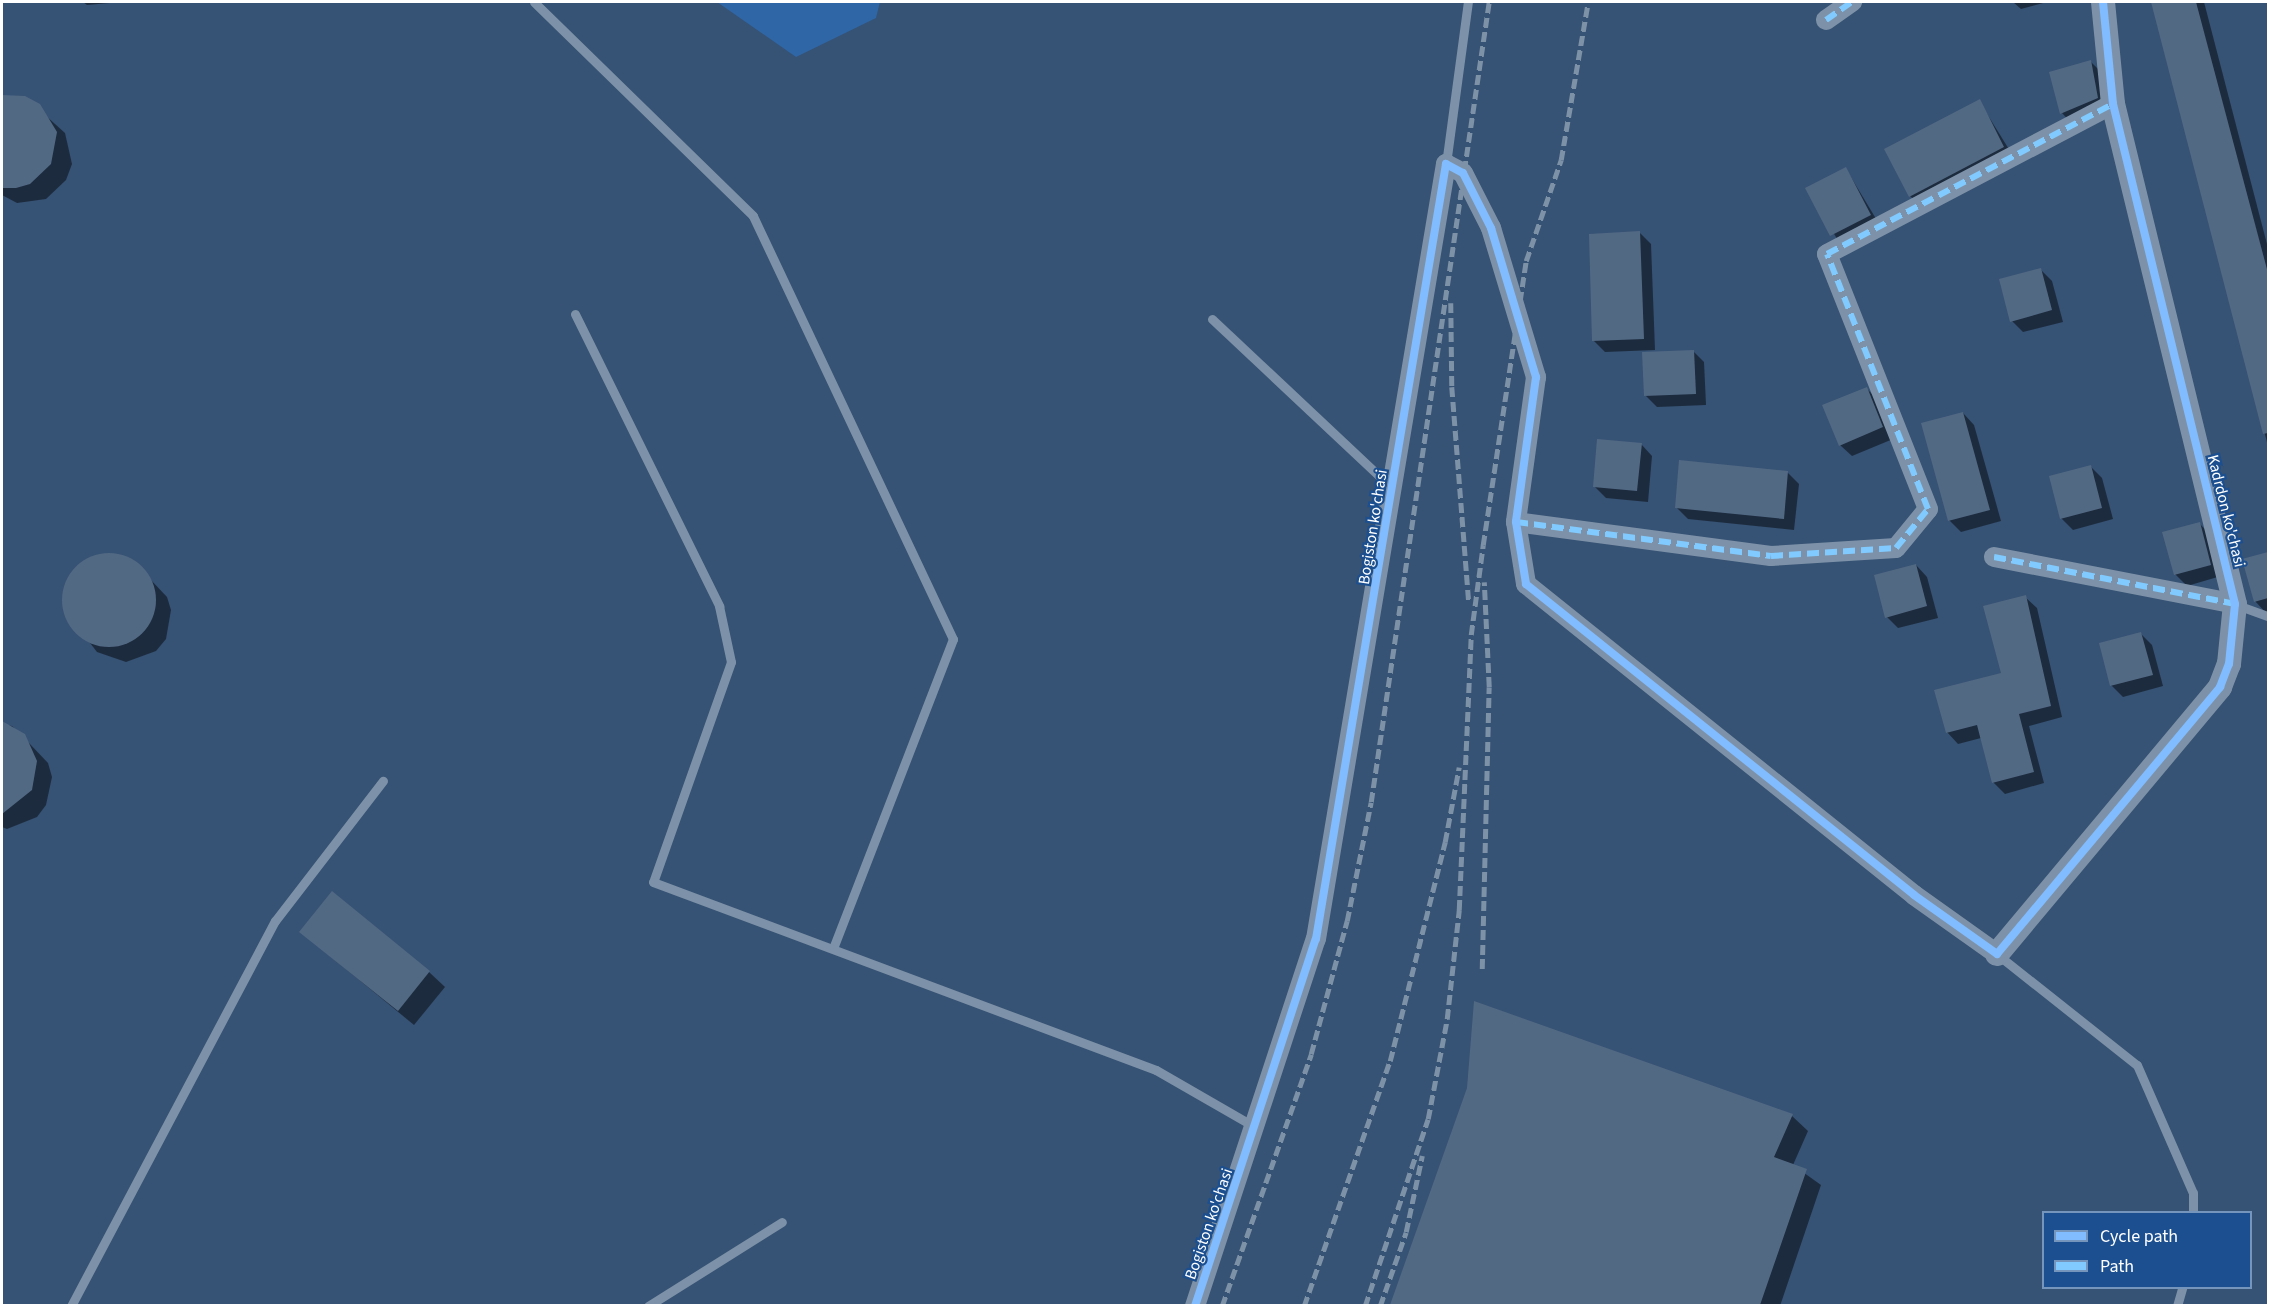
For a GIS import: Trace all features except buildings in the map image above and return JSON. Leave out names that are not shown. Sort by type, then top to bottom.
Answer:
[{"type":"street","points":[[1826,20],[1852,2]]},
{"type":"street","name":"Kadrdon ko'chasi","points":[[1997,954],[2220,687],[2229,664],[2235,604],[2113,104],[2103,2]]},
{"type":"street","points":[[1516,522],[1771,556],[1896,548],[1928,509],[1827,254],[2113,104]]},
{"type":"street","name":"Bogiston ko'chasi","points":[[1195,1305],[1256,1128],[1316,939],[1446,164]]},
{"type":"street","points":[[1446,164],[1463,173],[1491,228],[1536,377],[1516,522],[1526,584],[1914,895],[1997,954]]},
{"type":"street","points":[[1994,557],[2235,604]]},
{"type":"lane","points":[[534,2],[753,216],[953,639],[834,948]]},
{"type":"lane","name":"Bogiston ko'chasi","points":[[1446,164],[1468,2]]},
{"type":"lane","points":[[575,314],[719,606],[731,662],[653,882],[1156,1070],[1256,1128]]},
{"type":"lane","points":[[1212,319],[1393,488]]},
{"type":"lane","points":[[2235,604],[2268,616]]},
{"type":"lane","points":[[71,1305],[275,921],[383,781]]},
{"type":"lane","points":[[1997,954],[2137,1065],[2193,1193],[2193,1211]]},
{"type":"lane","points":[[648,1305],[782,1222]]},
{"type":"lane","points":[[2177,1305],[2181,1289]]},
{"type":"shaded area","points":[[717,2],[880,2],[876,18],[796,57]]},
{"type":"railway","points":[[1222,1306],[1311,1054],[1347,921],[1371,802],[1489,2]]},
{"type":"railway","points":[[1365,1306],[1428,1119],[1447,1019],[1459,910],[1471,635],[1483,545],[1526,261],[1561,160],[1588,2]]},
{"type":"railway","points":[[1451,303],[1452,387],[1469,602]]},
{"type":"railway","points":[[1482,969],[1489,687],[1484,582]]},
{"type":"railway","points":[[1304,1306],[1390,1061],[1445,842],[1459,767]]},
{"type":"railway","points":[[1380,1306],[1406,1232],[1422,1156]]},
{"type":"marked path","points":[[1826,20],[1852,2]]},
{"type":"marked path","points":[[1516,522],[1771,556],[1896,548],[1928,509],[1827,254],[2113,104]]},
{"type":"marked path","points":[[1994,557],[2235,604]]},
{"type":"cycle path","points":[[1195,1306],[1316,939],[1446,164],[1463,173],[1491,228],[1536,377],[1516,522],[1526,584],[1914,895],[1997,954],[2220,687],[2229,664],[2235,604],[2113,104],[2103,2]]}]
